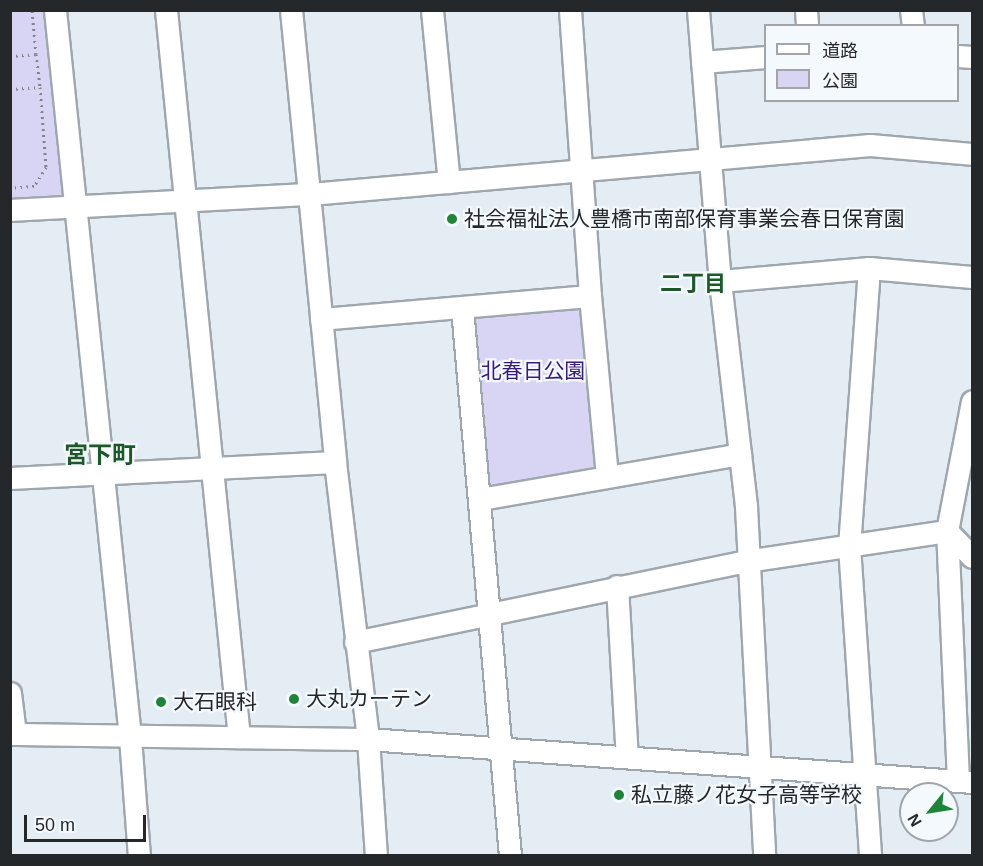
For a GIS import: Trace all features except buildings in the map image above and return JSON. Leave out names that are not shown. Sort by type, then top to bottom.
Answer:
[{"type":"street","points":[[55,10],[104,474],[130,736],[139,855]]},
{"type":"street","points":[[166,10],[239,737]]},
{"type":"street","points":[[291,10],[335,462],[368,739],[376,855]]},
{"type":"street","points":[[432,10],[449,182]]},
{"type":"street","points":[[570,10],[590,296],[607,476]]},
{"type":"street","points":[[698,10],[720,281],[740,454],[765,855]]},
{"type":"street","points":[[702,62],[764,57]]},
{"type":"street","points":[[10,210],[310,194],[870,145],[972,154]]},
{"type":"street","points":[[720,281],[869,268],[972,277]]},
{"type":"street","points":[[869,268],[849,546],[870,855]]},
{"type":"street","points":[[321,320],[590,296]]},
{"type":"street","points":[[462,308],[510,855]]},
{"type":"street","points":[[10,693],[13,734],[368,739],[965,781],[947,531],[972,401]]},
{"type":"street","points":[[480,499],[740,454]]},
{"type":"street","points":[[10,478],[335,462]]},
{"type":"street","points":[[355,642],[746,561],[947,531]]},
{"type":"street","points":[[947,531],[972,557]]},
{"type":"street","points":[[617,586],[627,758]]},
{"type":"path","points":[[10,188],[34,186],[46,167],[32,10]]},
{"type":"path","points":[[10,56],[36,54]]},
{"type":"path","points":[[10,89],[40,87]]},
{"type":"green space","points":[[11,11],[47,11],[66,194],[60,198],[11,201]]},
{"type":"green space","name":"北春日公園","points":[[583,304],[599,465],[594,473],[489,489],[485,486],[473,313]]},
{"type":"place","name":"社会福祉法人豊橋市南部保育事業会春日保育園","points":[[452,219]]},
{"type":"place","name":"大丸カーテン","points":[[294,699]]},
{"type":"place","name":"大石眼科","points":[[161,702]]},
{"type":"place","name":"私立藤ノ花女子高等学校","points":[[619,795]]},
{"type":"district","name":"二丁目","points":[[693,284]]},
{"type":"district","name":"宮下町","points":[[100,455]]}]
